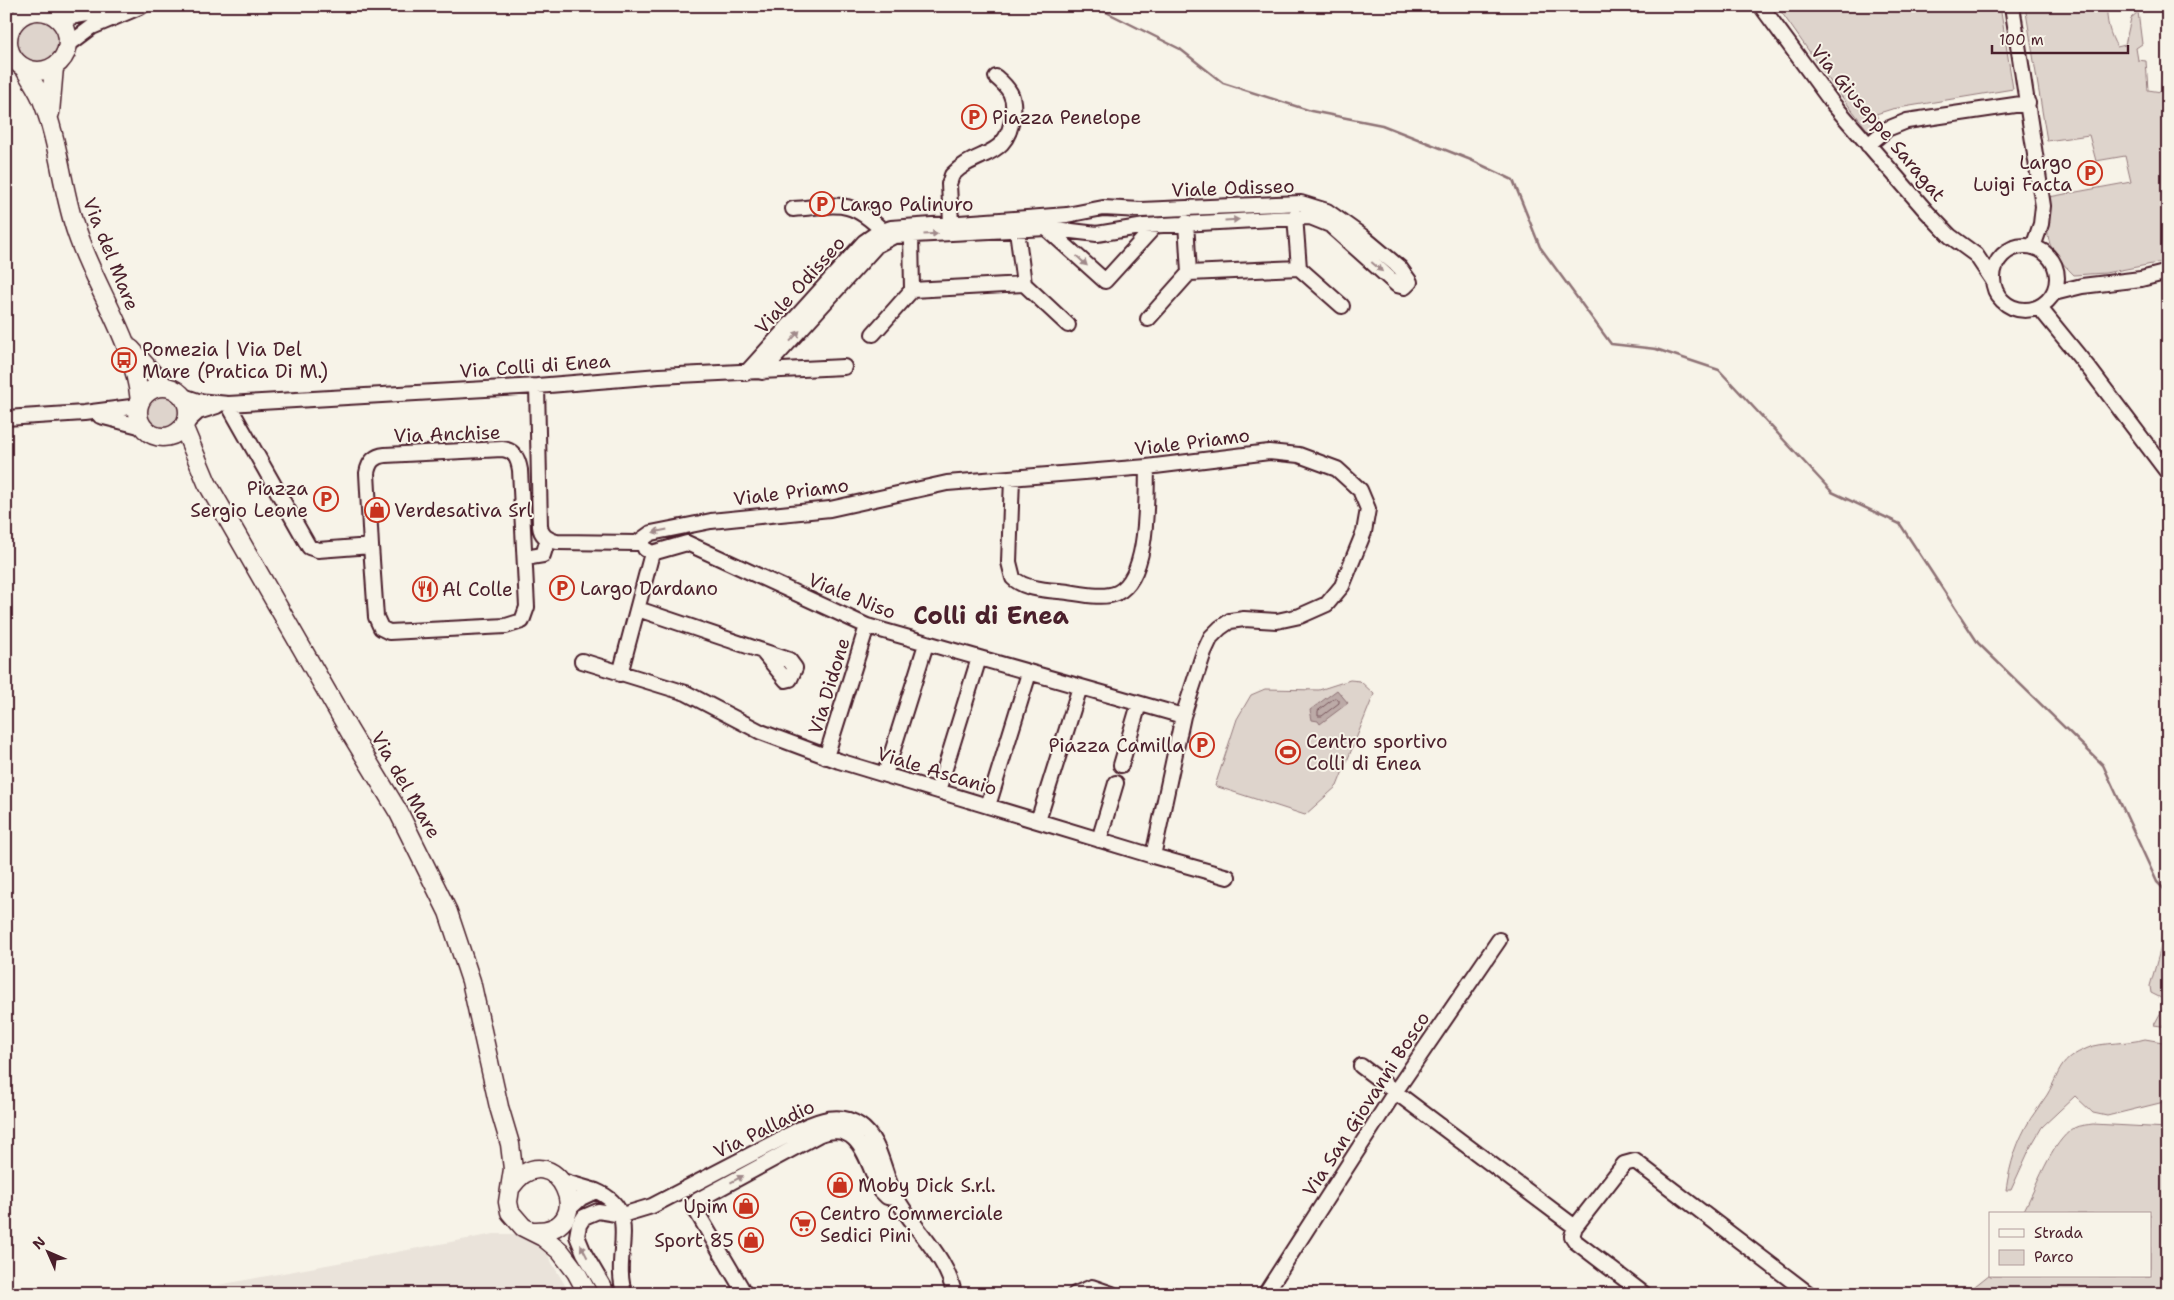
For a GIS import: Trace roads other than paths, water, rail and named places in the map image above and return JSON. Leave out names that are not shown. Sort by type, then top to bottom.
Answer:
[{"type":"main road","points":[[32,9],[59,19],[68,36],[68,45],[66,54],[54,67],[39,72],[24,68],[16,63],[8,48],[8,25],[32,9]]},
{"type":"main road","name":"Via del Mare","points":[[50,123],[50,91],[54,67]]},
{"type":"main road","name":"Via del Mare","points":[[24,68],[40,94],[50,123],[59,170],[74,227],[98,285],[124,340],[138,382],[140,404]]},
{"type":"main road","name":"Via del Mare","points":[[124,340],[164,386]]},
{"type":"main road","points":[[164,386],[183,396],[188,408],[185,425],[176,434],[162,437],[148,432],[143,427],[138,414],[140,404],[153,389],[164,386]]},
{"type":"main road","name":"Via del Mare","points":[[185,425],[207,483],[350,732],[400,814],[434,881],[454,929],[471,981],[499,1106],[508,1134],[513,1161],[508,1202],[510,1212],[523,1227],[533,1231],[556,1248],[576,1272]]},
{"type":"main road","name":"Via del Mare","points":[[162,437],[182,453],[207,483]]},
{"type":"main road","name":"Via del Mare","points":[[508,1134],[525,1156],[545,1171],[562,1180],[567,1190],[565,1238],[576,1272],[588,1294]]},
{"type":"main road","points":[[511,1188],[525,1173],[535,1170],[545,1171]]},
{"type":"main road","points":[[533,1231],[550,1229],[565,1215]]},
{"type":"street","points":[[59,19],[87,14],[108,6]]},
{"type":"street","points":[[68,45],[92,27],[142,6]]},
{"type":"street","name":"Via Giuseppe Saragat","points":[[1761,6],[1826,96],[1942,229],[1976,255],[1992,279]]},
{"type":"street","points":[[2012,6],[2043,210],[2040,228],[2033,247]]},
{"type":"street","points":[[950,223],[949,184],[952,175],[1000,146],[1009,134],[1013,98],[1008,88],[996,77]]},
{"type":"street","points":[[1868,145],[1887,130],[1907,121],[2028,102]]},
{"type":"street","name":"Viale Odisseo","points":[[746,373],[844,272],[889,236],[1046,228],[1097,234],[1186,222],[1212,214],[1291,202],[1320,208],[1379,249],[1408,276],[1408,285],[1403,287],[1397,285],[1325,222],[1310,216],[1212,214],[1103,208],[1067,214],[882,230],[864,242],[844,272],[762,372]]},
{"type":"street","points":[[793,209],[848,206],[862,212],[882,230]]},
{"type":"street","points":[[1118,208],[1124,219],[1120,231]]},
{"type":"street","points":[[1084,211],[1080,221],[1084,232]]},
{"type":"street","points":[[1295,216],[1299,268]]},
{"type":"street","points":[[1148,319],[1189,273],[1186,222]]},
{"type":"street","points":[[1046,228],[1105,281],[1156,225]]},
{"type":"street","points":[[1017,230],[1024,284],[1068,325]]},
{"type":"street","points":[[873,334],[912,290],[911,235]]},
{"type":"street","points":[[2054,293],[2057,275],[2050,257],[2033,247],[2016,247],[2001,256],[1995,266],[1992,279],[1997,294],[2008,306],[2018,310],[2040,307],[2054,293],[2082,286],[2126,282],[2168,272]]},
{"type":"street","points":[[1976,255],[2001,256]]},
{"type":"street","points":[[1189,273],[1299,268],[1342,306]]},
{"type":"street","points":[[2057,275],[2082,286]]},
{"type":"street","points":[[912,290],[1024,284]]},
{"type":"street","points":[[2040,307],[2168,473]]},
{"type":"street","name":"Via Colli di Enea","points":[[183,396],[198,401],[228,404],[537,386],[659,376],[844,367]]},
{"type":"street","points":[[537,386],[540,526],[542,534],[548,539],[557,542],[637,543],[652,553]]},
{"type":"street","points":[[6,418],[84,413],[140,404]]},
{"type":"street","points":[[228,404],[309,547],[318,550],[371,546]]},
{"type":"street","name":"Via Colli di Enea","points":[[185,425],[202,410],[228,404]]},
{"type":"street","points":[[84,413],[108,417],[143,427]]},
{"type":"street","name":"Via Anchise","points":[[504,449],[514,453],[519,465],[527,607],[525,615],[519,623],[388,632],[381,628],[376,617],[371,546],[367,473],[369,465],[374,458],[385,454],[504,449]]},
{"type":"street","name":"Viale Priamo","points":[[637,543],[651,534],[722,519],[830,509],[947,483],[1147,467],[1258,453],[1293,454],[1319,461],[1342,472],[1358,486],[1367,504],[1364,532],[1336,595],[1324,605],[1291,619],[1277,621],[1239,619],[1222,626],[1214,634],[1206,648],[1183,716]]},
{"type":"street","points":[[1012,478],[1009,567],[1013,578],[1026,586],[1080,594],[1112,595],[1128,585],[1140,557],[1144,537],[1147,467]]},
{"type":"street","points":[[652,553],[686,543],[686,526]]},
{"type":"street","points":[[525,558],[543,555],[548,539]]},
{"type":"street","name":"Viale Niso","points":[[686,543],[867,626],[1183,716]]},
{"type":"street","points":[[620,674],[652,553]]},
{"type":"street","points":[[638,608],[763,652]]},
{"type":"street","name":"Via Didone","points":[[826,757],[867,626]]},
{"type":"street","points":[[885,775],[926,644]]},
{"type":"street","points":[[938,791],[979,658]]},
{"type":"street","name":"Viale Ascanio","points":[[582,661],[686,693],[761,732],[826,757],[1152,856],[1228,877]]},
{"type":"street","points":[[988,806],[1029,673]]},
{"type":"street","points":[[1038,821],[1080,688]]},
{"type":"street","points":[[1121,765],[1139,704]]},
{"type":"street","points":[[1152,856],[1183,716]]},
{"type":"street","points":[[1099,840],[1116,783]]},
{"type":"street","name":"Via San Giovanni Bosco","points":[[1267,1291],[1395,1092],[1499,940]]},
{"type":"street","points":[[1361,1066],[1575,1227]]},
{"type":"street","name":"Via Palladio","points":[[608,1294],[580,1245],[578,1228],[584,1217],[595,1212],[622,1215],[659,1203],[800,1128],[830,1118],[854,1122],[870,1135],[896,1198],[946,1269],[954,1294]]},
{"type":"street","points":[[745,1294],[695,1209],[694,1204],[698,1200],[818,1135],[833,1131],[847,1133],[857,1141],[881,1191],[887,1197],[896,1198]]},
{"type":"street","points":[[1644,1294],[1576,1242],[1572,1236],[1575,1227],[1622,1165],[1633,1160],[1809,1294]]},
{"type":"street","points":[[562,1180],[612,1200],[622,1215],[621,1274],[625,1294]]},
{"type":"street","points":[[565,1215],[578,1201],[596,1192]]},
{"type":"street","points":[[1075,1294],[1092,1288],[1112,1294]]},
{"type":"water","points":[[1337,690],[1348,703],[1320,724],[1318,721],[1312,720],[1310,710]]},
{"type":"waterway","points":[[1094,6],[1180,49],[1223,83],[1311,111],[1382,125],[1471,160],[1513,180],[1540,247],[1611,344],[1656,349],[1719,370],[1832,492],[1900,524],[1978,643],[2103,765],[2157,882],[2168,893]]},
{"type":"place","name":"Piazza Penelope","points":[[974,117]]},
{"type":"place","name":"Largo Luigi Facta","points":[[2090,173]]},
{"type":"place","name":"Largo Palinuro","points":[[822,204]]},
{"type":"place","name":"Pomezia | Via Del Mare (Pratica Di M.)","points":[[124,360]]},
{"type":"place","name":"Piazza Sergio Leone","points":[[326,499]]},
{"type":"place","name":"Verdesativa Srl","points":[[377,510]]},
{"type":"place","name":"Largo Dardano","points":[[562,588]]},
{"type":"place","name":"Al Colle","points":[[425,589]]},
{"type":"place","name":"Piazza Camilla","points":[[1202,745]]},
{"type":"place","name":"Centro sportivo Colli di Enea","points":[[1288,752]]},
{"type":"place","name":"Moby Dick S.r.l.","points":[[840,1185]]},
{"type":"place","name":"Upim","points":[[746,1206]]},
{"type":"place","name":"Centro Commerciale Sedici Pini","points":[[803,1224]]},
{"type":"place","name":"Sport 85","points":[[751,1240]]},
{"type":"district","name":"Colli di Enea","points":[[991,616]]}]
